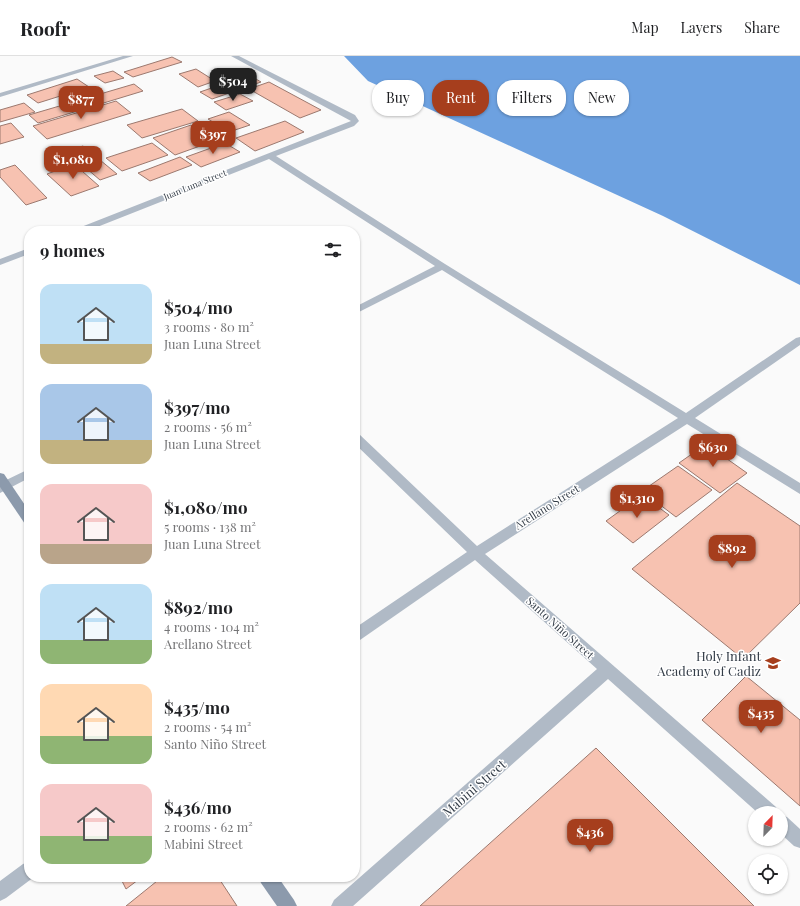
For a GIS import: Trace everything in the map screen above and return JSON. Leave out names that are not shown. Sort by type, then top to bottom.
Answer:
[{"type":"street","points":[[99,56],[110,62]]},
{"type":"street","points":[[0,95],[130,56]]},
{"type":"street","name":"Juan Luna Street","points":[[92,226],[351,124],[355,121],[352,118],[234,56]]},
{"type":"street","points":[[270,156],[442,266],[800,489]]},
{"type":"street","points":[[0,262],[24,253]]},
{"type":"street","points":[[360,308],[442,266]]},
{"type":"street","name":"Arellano Street","points":[[360,633],[476,552],[687,418],[800,340]]},
{"type":"street","name":"Santo Niño Street","points":[[360,442],[476,552],[607,670],[762,806]]},
{"type":"street","points":[[24,475],[2,483],[24,514]]},
{"type":"street","name":"Mabini Street","points":[[340,906],[607,670]]},
{"type":"street","points":[[788,829],[800,840]]},
{"type":"street","points":[[0,892],[24,874]]},
{"type":"street","points":[[271,882],[288,906]]},
{"type":"water","points":[[344,56],[800,56],[800,285],[663,216],[444,116],[489,116],[489,80],[432,80],[432,110],[424,107],[424,80],[372,80],[372,83],[368,81]]},
{"type":"building","points":[[172,57],[182,62],[133,77],[124,72]]},
{"type":"building","points":[[196,69],[215,81],[198,87],[179,74]]},
{"type":"building","points":[[113,71],[124,78],[105,83],[94,76]]},
{"type":"building","points":[[249,75],[261,82],[212,99],[200,92]]},
{"type":"building","points":[[77,79],[89,87],[38,103],[27,95]]},
{"type":"building","points":[[269,82],[321,110],[300,118],[249,89]]},
{"type":"building","points":[[134,84],[143,91],[38,123],[29,115]]},
{"type":"building","points":[[240,94],[253,101],[226,110],[214,102]]},
{"type":"building","points":[[116,101],[131,113],[47,139],[33,126]]},
{"type":"building","points":[[24,103],[35,112],[0,122],[0,110]]},
{"type":"building","points":[[182,109],[198,121],[142,138],[127,125]]},
{"type":"building","points":[[229,112],[250,125],[229,132],[208,119]]},
{"type":"building","points":[[285,121],[304,132],[255,151],[236,138]]},
{"type":"building","points":[[11,123],[24,137],[0,144],[0,126]]},
{"type":"building","points":[[191,125],[214,141],[175,155],[153,138]]},
{"type":"building","points":[[152,143],[168,155],[122,171],[106,158]]},
{"type":"building","points":[[225,143],[240,152],[201,167],[186,157]]},
{"type":"building","points":[[83,146],[117,174],[100,180],[66,151]]},
{"type":"building","points":[[180,157],[192,165],[150,181],[138,173]]},
{"type":"building","points":[[74,164],[99,186],[71,196],[47,174]]},
{"type":"building","points":[[15,165],[47,198],[26,205],[0,177],[0,170]]},
{"type":"building","points":[[706,444],[747,473],[720,493],[679,463]]},
{"type":"building","points":[[678,466],[712,490],[676,517],[642,491]]},
{"type":"building","points":[[737,483],[800,526],[800,603],[743,659],[632,569]]},
{"type":"building","points":[[642,495],[669,515],[633,543],[606,521]]},
{"type":"building","name":"Holy Infant Academy of Cadiz","points":[[746,676],[800,720],[800,806],[702,720]]},
{"type":"building","points":[[596,748],[754,906],[420,906]]},
{"type":"building","points":[[122,882],[135,882],[126,889]]},
{"type":"building","points":[[156,882],[221,882],[237,906],[126,906]]},
{"type":"place","name":"Holy Infant Academy of Cadiz","points":[[773,663]]}]
